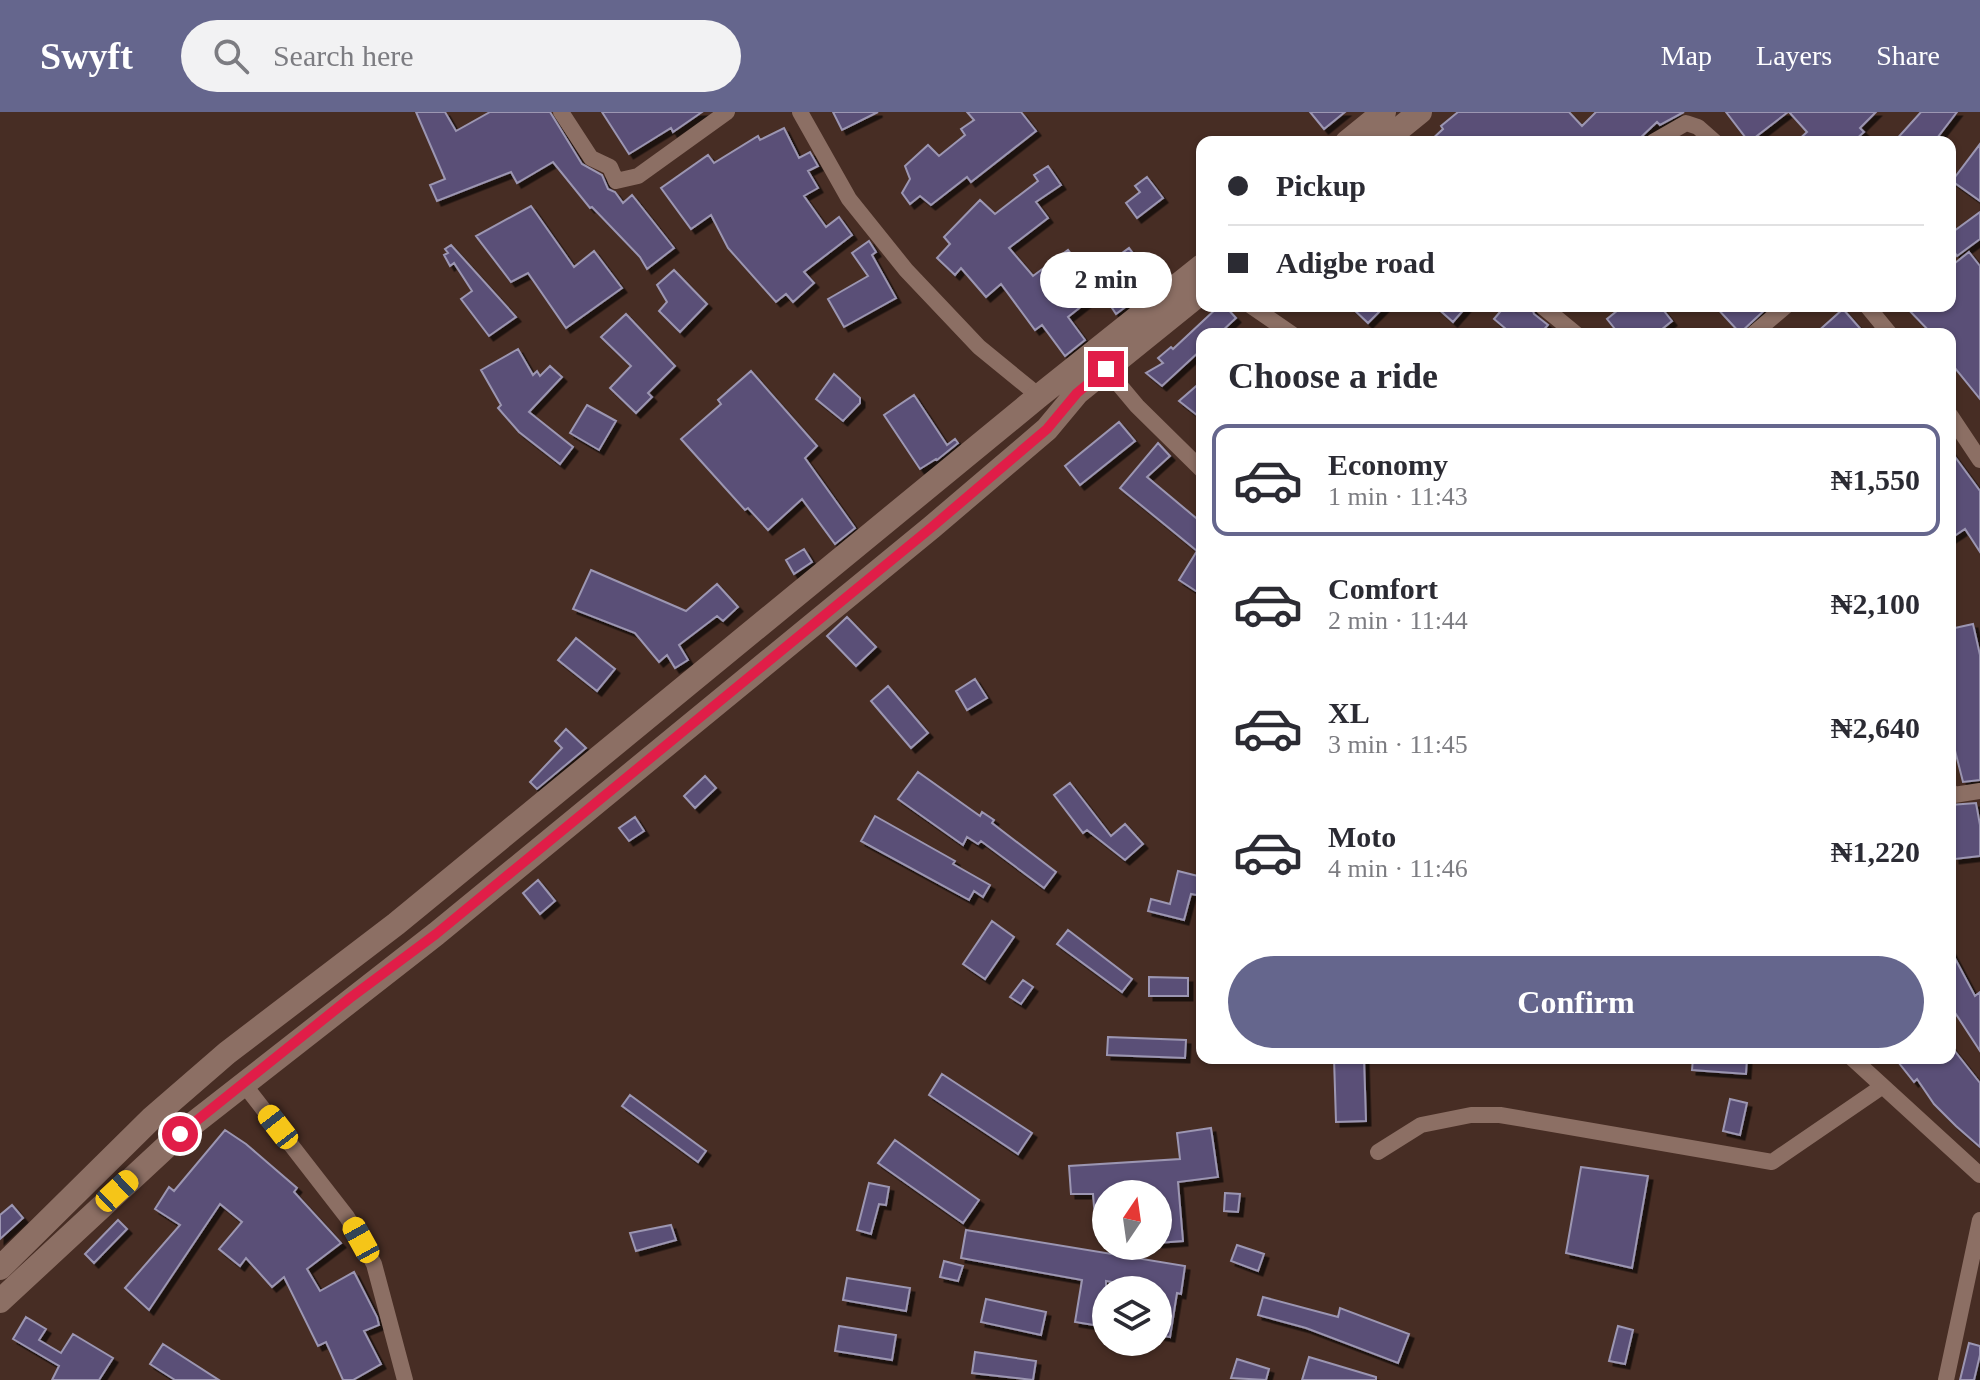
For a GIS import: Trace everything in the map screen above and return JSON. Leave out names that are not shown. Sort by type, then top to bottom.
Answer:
[{"type":"main road","points":[[1359,136],[1420,112]]},
{"type":"main road","points":[[0,1301],[13,1268],[129,1139],[227,1053],[396,924],[1196,271]]},
{"type":"main road","points":[[13,1268],[243,1083],[436,934],[932,527],[1047,429],[1077,393],[1196,297]]},
{"type":"street","points":[[561,112],[591,158],[610,167],[616,181],[638,176],[727,112]]},
{"type":"street","points":[[800,112],[849,199],[906,270],[979,347],[1039,396]]},
{"type":"street","points":[[1663,136],[1686,123],[1698,127],[1708,136]]},
{"type":"street","points":[[1260,312],[1283,328]]},
{"type":"street","points":[[1549,312],[1569,328]]},
{"type":"street","points":[[1760,328],[1779,312]]},
{"type":"street","points":[[1872,312],[1885,328]]},
{"type":"street","points":[[1106,369],[1137,406],[1196,464]]},
{"type":"street","points":[[1956,424],[1980,460]]},
{"type":"street","points":[[1956,795],[1980,791]]},
{"type":"street","points":[[1859,1064],[1980,1175]]},
{"type":"street","points":[[243,1083],[347,1217],[374,1264],[405,1380]]},
{"type":"street","points":[[1378,1152],[1421,1125],[1471,1115],[1500,1115],[1772,1162],[1883,1086]]},
{"type":"street","points":[[1946,1380],[1980,1220]]},
{"type":"building","points":[[416,112],[445,112],[456,131],[490,112],[550,112],[582,164],[602,175],[608,189],[615,192],[623,203],[632,195],[674,248],[647,269],[640,257],[590,208],[553,162],[517,183],[511,172],[437,201],[430,185],[445,179]]},
{"type":"building","points":[[602,112],[702,112],[673,132],[671,128],[629,154]]},
{"type":"building","points":[[833,112],[878,112],[842,130]]},
{"type":"building","points":[[967,112],[1021,112],[1036,131],[971,182],[967,177],[931,205],[920,196],[910,204],[902,193],[910,179],[905,166],[928,145],[939,156],[965,135],[961,129],[974,120]]},
{"type":"building","points":[[1310,112],[1345,112],[1324,129]]},
{"type":"building","points":[[1458,112],[1569,112],[1582,126],[1596,112],[1684,112],[1660,125],[1657,122],[1642,136],[1435,136],[1443,129],[1441,126]]},
{"type":"building","points":[[1726,112],[1788,112],[1757,136],[1744,136]]},
{"type":"building","points":[[1789,112],[1876,112],[1860,128],[1864,132],[1860,136],[1803,136],[1807,132]]},
{"type":"building","points":[[1921,112],[1957,112],[1939,136],[1899,136]]},
{"type":"building","points":[[784,128],[799,158],[810,152],[818,166],[808,171],[818,188],[804,196],[826,227],[839,217],[852,235],[804,272],[814,283],[793,302],[786,294],[776,302],[728,248],[711,215],[691,229],[661,188],[708,155],[714,163],[758,136],[760,140]]},
{"type":"building","points":[[1980,144],[1980,201],[1956,184],[1956,176]]},
{"type":"building","points":[[1048,166],[1061,185],[1036,202],[1048,218],[1009,248],[1033,276],[1068,250],[1089,277],[1129,248],[1144,268],[1133,276],[1144,293],[1116,314],[1101,291],[1068,317],[1085,340],[1065,356],[1042,325],[1035,330],[1001,284],[986,297],[961,268],[955,275],[937,258],[950,244],[944,237],[980,200],[995,214],[1038,181],[1034,175]]},
{"type":"building","points":[[1147,177],[1163,198],[1137,218],[1126,203],[1140,192],[1135,186]]},
{"type":"building","points":[[531,206],[574,267],[594,251],[622,288],[566,328],[528,273],[511,282],[476,236]]},
{"type":"building","points":[[1980,212],[1980,239],[1957,256],[1956,230]]},
{"type":"building","points":[[869,241],[876,252],[872,255],[896,298],[844,327],[828,299],[868,276],[852,253]]},
{"type":"building","points":[[451,245],[516,317],[489,336],[461,299],[472,291],[454,263],[450,266],[444,255],[448,253],[445,249]]},
{"type":"building","points":[[1969,252],[1980,266],[1980,399],[1956,369],[1956,328],[1926,328],[1911,312],[1956,312],[1956,262]]},
{"type":"building","points":[[674,270],[707,304],[680,332],[659,311],[667,302],[657,285]]},
{"type":"building","points":[[1213,312],[1230,312],[1236,318],[1225,328],[1196,328],[1196,355],[1162,386],[1146,373],[1163,363],[1158,358],[1171,347],[1173,349]]},
{"type":"building","points":[[1356,312],[1379,312],[1368,323]]},
{"type":"building","points":[[1442,312],[1462,312],[1453,322]]},
{"type":"building","points":[[1500,312],[1533,312],[1548,325],[1545,328],[1505,328],[1494,319]]},
{"type":"building","points":[[1616,312],[1665,312],[1672,321],[1663,328],[1614,328],[1607,319]]},
{"type":"building","points":[[1721,312],[1763,312],[1745,328],[1735,328]]},
{"type":"building","points":[[1840,312],[1846,312],[1860,328],[1822,328]]},
{"type":"building","points":[[626,314],[675,366],[648,393],[652,397],[636,413],[610,388],[631,366],[601,337]]},
{"type":"building","points":[[518,349],[533,375],[537,371],[540,376],[550,366],[562,377],[529,412],[573,447],[560,464],[519,432],[498,408],[501,405],[481,370]]},
{"type":"building","points":[[751,371],[817,446],[805,458],[855,528],[835,544],[802,499],[768,530],[748,508],[745,510],[681,439],[721,404],[718,400]]},
{"type":"building","points":[[834,374],[860,398],[860,403],[843,421],[816,399]]},
{"type":"building","points":[[1196,386],[1196,414],[1179,401]]},
{"type":"building","points":[[914,395],[947,445],[955,439],[958,443],[920,469],[884,415]]},
{"type":"building","points":[[587,405],[616,421],[599,450],[570,433]]},
{"type":"building","points":[[1119,422],[1135,441],[1080,485],[1065,466]]},
{"type":"building","points":[[1158,443],[1170,456],[1147,477],[1196,518],[1196,550],[1120,488]]},
{"type":"building","points":[[1956,458],[1980,491],[1980,552],[1965,529],[1956,535]]},
{"type":"building","points":[[804,549],[812,562],[794,574],[786,560]]},
{"type":"building","points":[[1196,553],[1196,591],[1179,580]]},
{"type":"building","points":[[591,570],[686,611],[717,584],[738,607],[723,621],[717,616],[679,645],[688,660],[675,668],[667,655],[659,662],[635,633],[573,609]]},
{"type":"building","points":[[847,617],[876,647],[856,666],[827,636]]},
{"type":"building","points":[[1973,624],[1980,655],[1980,780],[1963,782],[1956,755],[1956,628]]},
{"type":"building","points":[[576,638],[615,669],[597,691],[558,660]]},
{"type":"building","points":[[975,679],[987,698],[967,710],[956,691]]},
{"type":"building","points":[[888,686],[928,733],[911,748],[871,701]]},
{"type":"building","points":[[566,729],[586,748],[537,789],[530,782],[562,748],[555,741]]},
{"type":"building","points":[[918,772],[980,816],[982,812],[994,820],[992,823],[1056,872],[1044,888],[981,841],[978,844],[967,837],[963,845],[898,799]]},
{"type":"building","points":[[705,776],[716,788],[695,808],[684,796]]},
{"type":"building","points":[[1070,783],[1111,836],[1125,824],[1143,844],[1125,860],[1087,830],[1083,833],[1054,795]]},
{"type":"building","points":[[1976,803],[1980,856],[1956,859],[1956,805]]},
{"type":"building","points":[[875,816],[955,861],[953,864],[990,885],[983,897],[974,891],[969,900],[861,841]]},
{"type":"building","points":[[635,817],[644,831],[629,841],[619,828]]},
{"type":"building","points":[[1178,871],[1196,876],[1196,895],[1191,894],[1184,920],[1148,911],[1151,899],[1170,904]]},
{"type":"building","points":[[538,880],[555,901],[540,914],[523,893]]},
{"type":"building","points":[[992,921],[1014,937],[985,979],[963,964]]},
{"type":"building","points":[[1068,930],[1132,979],[1122,992],[1057,944]]},
{"type":"building","points":[[1956,960],[1975,996],[1980,992],[1980,1051],[1956,1014]]},
{"type":"building","points":[[1149,977],[1188,978],[1188,996],[1149,996]]},
{"type":"building","points":[[1023,980],[1033,987],[1021,1004],[1010,997]]},
{"type":"building","points":[[1108,1037],[1186,1040],[1185,1058],[1107,1055]]},
{"type":"building","points":[[1956,1053],[1980,1083],[1980,1147],[1934,1104],[1917,1079],[1914,1082],[1900,1064],[1956,1064]]},
{"type":"building","points":[[1334,1064],[1364,1064],[1366,1121],[1336,1122]]},
{"type":"building","points":[[1692,1064],[1747,1064],[1746,1074],[1692,1070]]},
{"type":"building","points":[[942,1074],[1032,1133],[1018,1154],[929,1095]]},
{"type":"building","points":[[630,1095],[706,1151],[698,1162],[622,1106]]},
{"type":"building","points":[[1730,1099],[1747,1103],[1740,1135],[1723,1131]]},
{"type":"building","points":[[1211,1128],[1218,1177],[1178,1182],[1183,1241],[1172,1242],[1172,1180],[1092,1180],[1092,1194],[1071,1194],[1069,1166],[1180,1159],[1177,1133]]},
{"type":"building","points":[[225,1130],[297,1188],[294,1192],[341,1243],[307,1269],[320,1291],[354,1272],[377,1317],[379,1325],[364,1331],[381,1364],[353,1380],[343,1380],[326,1342],[318,1346],[284,1277],[272,1287],[246,1258],[240,1266],[219,1249],[242,1222],[220,1204],[149,1310],[125,1288],[180,1225],[155,1209],[169,1187],[174,1191]]},
{"type":"building","points":[[895,1140],[979,1200],[963,1223],[878,1163]]},
{"type":"building","points":[[1581,1167],[1648,1176],[1632,1268],[1566,1253]]},
{"type":"building","points":[[869,1183],[889,1187],[886,1205],[879,1204],[871,1234],[857,1230]]},
{"type":"building","points":[[1225,1193],[1240,1194],[1238,1212],[1224,1211]]},
{"type":"building","points":[[12,1205],[23,1218],[0,1239],[0,1215]]},
{"type":"building","points":[[118,1220],[127,1229],[94,1263],[85,1254]]},
{"type":"building","points":[[671,1225],[676,1240],[636,1251],[630,1233]]},
{"type":"building","points":[[966,1230],[1092,1251],[1092,1260],[1148,1260],[1185,1266],[1172,1324],[1172,1276],[1092,1276],[1092,1325],[1075,1322],[1082,1280],[961,1258]]},
{"type":"building","points":[[1237,1245],[1264,1254],[1258,1271],[1231,1261]]},
{"type":"building","points":[[944,1261],[963,1266],[958,1281],[940,1277]]},
{"type":"building","points":[[847,1278],[910,1288],[906,1311],[843,1300]]},
{"type":"building","points":[[1263,1297],[1338,1317],[1340,1308],[1409,1334],[1398,1363],[1306,1328],[1258,1315]]},
{"type":"building","points":[[986,1299],[1046,1312],[1041,1335],[981,1322]]},
{"type":"building","points":[[26,1317],[46,1329],[39,1340],[61,1353],[73,1334],[113,1358],[99,1380],[52,1380],[59,1366],[13,1339]]},
{"type":"building","points":[[839,1326],[896,1335],[892,1360],[835,1351]]},
{"type":"building","points":[[1618,1326],[1633,1330],[1625,1364],[1609,1361]]},
{"type":"building","points":[[1969,1343],[1980,1346],[1974,1380],[1960,1380]]},
{"type":"building","points":[[163,1344],[219,1380],[175,1380],[150,1364]]},
{"type":"building","points":[[975,1352],[1036,1361],[1033,1380],[972,1373]]},
{"type":"building","points":[[1309,1357],[1376,1377],[1376,1380],[1302,1380]]},
{"type":"building","points":[[1237,1359],[1269,1369],[1266,1380],[1231,1378]]},
{"type":"route","points":[[180,1134],[350,998],[436,934],[932,527],[1047,429],[1077,393],[1106,369]]}]
